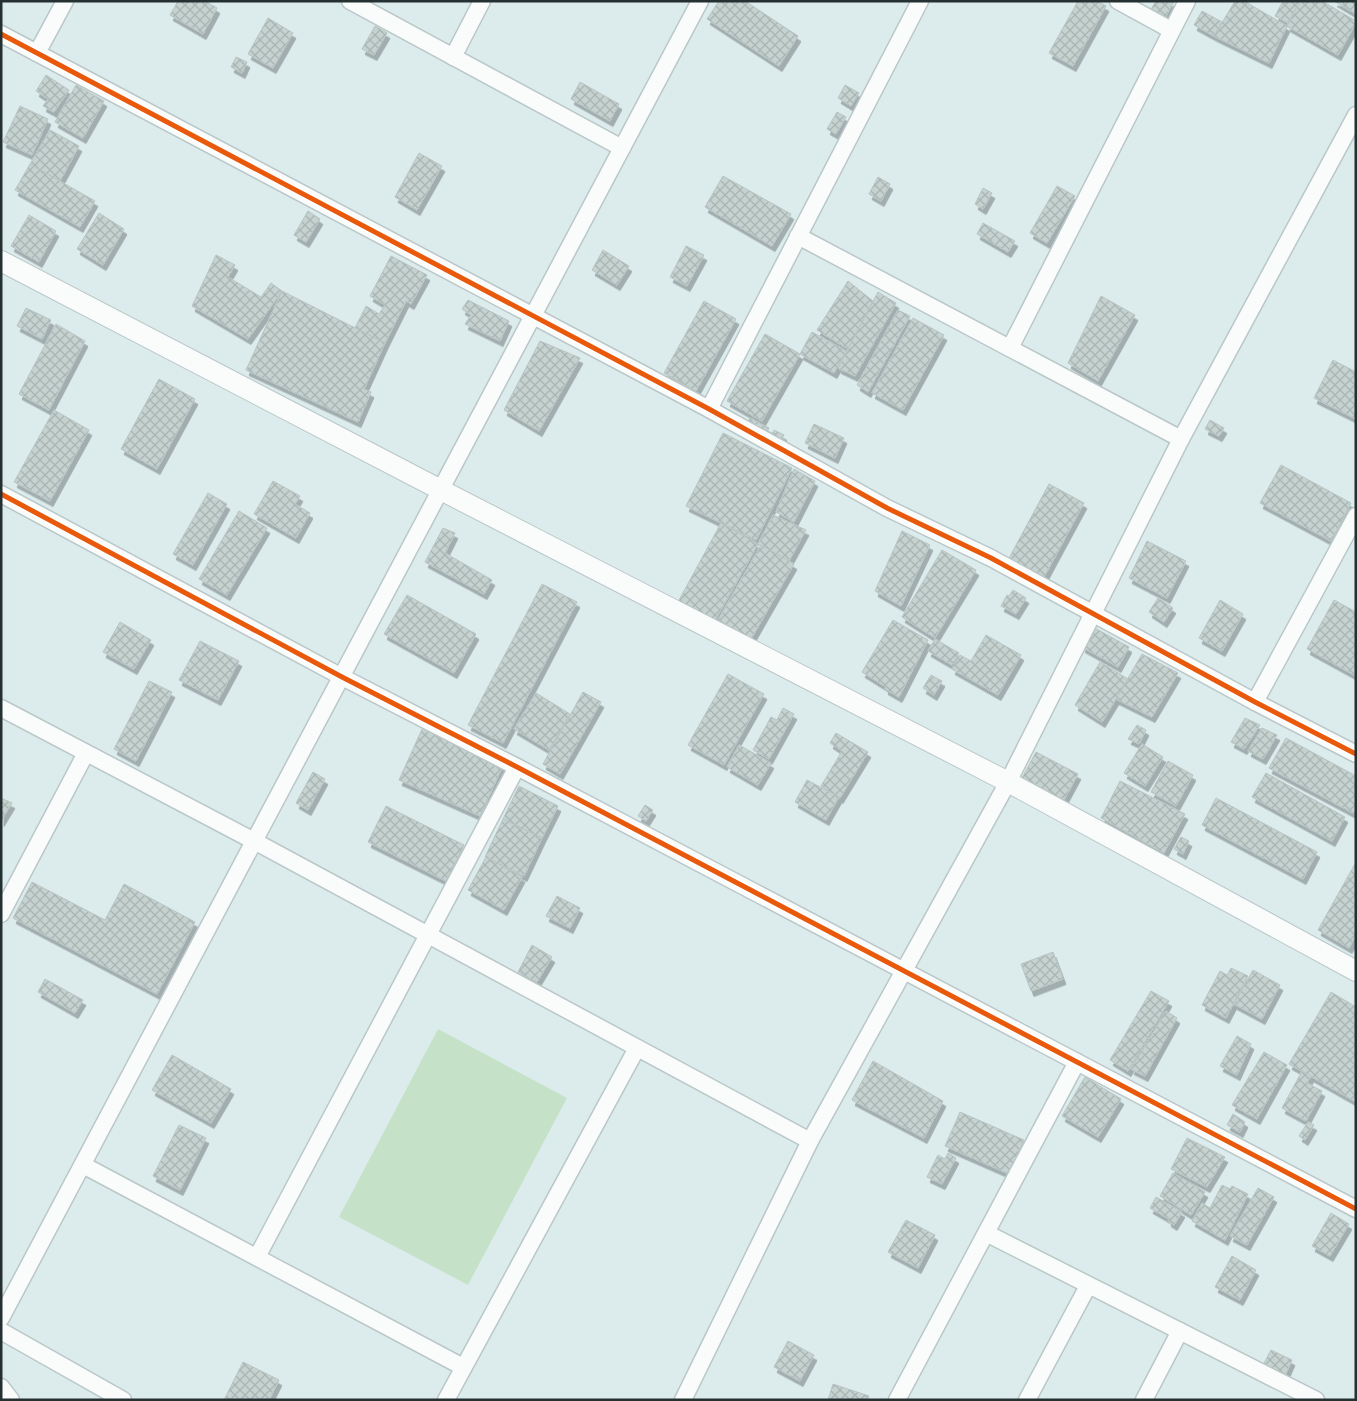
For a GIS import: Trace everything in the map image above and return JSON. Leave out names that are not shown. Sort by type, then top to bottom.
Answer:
[{"type":"street","points":[[37,53],[65,1]]},
{"type":"street","points":[[350,1],[622,148]]},
{"type":"street","points":[[453,57],[482,1]]},
{"type":"street","points":[[1,1318],[700,1]]},
{"type":"street","points":[[709,410],[920,1]]},
{"type":"street","points":[[1118,1],[1171,30]]},
{"type":"street","points":[[1010,348],[1187,1]]},
{"type":"street","points":[[1,34],[534,316],[887,508],[991,558],[1255,702],[1356,754]]},
{"type":"street","points":[[682,1400],[810,1141],[1008,782],[1181,439],[1355,120]]},
{"type":"street","points":[[798,236],[1181,439]]},
{"type":"street","points":[[1,261],[1008,782],[1356,970]]},
{"type":"street","points":[[1,494],[342,677],[517,766],[1356,1209]]},
{"type":"street","points":[[1255,702],[1354,525]]},
{"type":"street","points":[[1,708],[254,841],[810,1141]]},
{"type":"street","points":[[1,914],[86,753]]},
{"type":"street","points":[[257,1257],[517,766]]},
{"type":"street","points":[[446,1400],[637,1048]]},
{"type":"street","points":[[897,1400],[1077,1062]]},
{"type":"street","points":[[83,1164],[463,1367]]},
{"type":"street","points":[[986,1233],[1316,1400]]},
{"type":"street","points":[[1027,1400],[1088,1286]]},
{"type":"street","points":[[1,1331],[123,1400]]},
{"type":"street","points":[[1144,1400],[1180,1331]]},
{"type":"street","points":[[1,1387],[11,1400]]},
{"type":"green space","points":[[438,1029],[567,1098],[468,1285],[339,1217]]},
{"type":"building","points":[[178,1],[205,1],[217,8],[203,34],[170,15]]},
{"type":"building","points":[[719,1],[745,1],[798,36],[779,66],[707,19]]},
{"type":"building","points":[[1078,1],[1097,1],[1106,6],[1073,66],[1049,53]]},
{"type":"building","points":[[1156,1],[1174,1],[1165,18],[1150,11]]},
{"type":"building","points":[[1235,1],[1244,1],[1287,26],[1269,63],[1214,36]]},
{"type":"building","points":[[1283,1],[1300,1],[1288,23],[1275,16]]},
{"type":"building","points":[[1300,1],[1322,1],[1356,21],[1338,55],[1287,26]]},
{"type":"building","points":[[1334,1],[1356,1],[1356,14]]},
{"type":"building","points":[[1202,11],[1222,22],[1214,36],[1194,25]]},
{"type":"building","points":[[268,18],[293,33],[273,68],[248,54]]},
{"type":"building","points":[[375,26],[387,33],[374,55],[362,49]]},
{"type":"building","points":[[236,57],[247,62],[242,73],[231,67]]},
{"type":"building","points":[[46,75],[69,90],[54,112],[43,106],[48,99],[36,91]]},
{"type":"building","points":[[580,82],[619,104],[610,121],[571,99]]},
{"type":"building","points":[[76,85],[104,101],[83,138],[55,122]]},
{"type":"building","points":[[845,85],[859,93],[851,106],[838,98]]},
{"type":"building","points":[[20,106],[48,119],[32,155],[3,142]]},
{"type":"building","points":[[837,112],[846,117],[836,134],[827,129]]},
{"type":"building","points":[[50,130],[79,146],[60,181],[30,164]]},
{"type":"building","points":[[419,153],[442,166],[417,210],[395,197]]},
{"type":"building","points":[[30,164],[95,201],[80,227],[15,190]]},
{"type":"building","points":[[723,176],[791,214],[772,246],[705,207]]},
{"type":"building","points":[[878,177],[890,184],[881,201],[869,194]]},
{"type":"building","points":[[1057,186],[1075,196],[1047,243],[1030,233]]},
{"type":"building","points":[[983,188],[992,193],[983,209],[975,204]]},
{"type":"building","points":[[308,211],[320,219],[306,242],[294,235]]},
{"type":"building","points":[[99,213],[124,229],[103,265],[77,249]]},
{"type":"building","points":[[29,215],[56,231],[39,262],[11,246]]},
{"type":"building","points":[[983,223],[1015,241],[1008,252],[977,234]]},
{"type":"building","points":[[686,246],[704,255],[687,286],[670,277]]},
{"type":"building","points":[[603,250],[629,266],[617,285],[592,270]]},
{"type":"building","points":[[216,255],[235,265],[228,277],[261,297],[271,283],[282,291],[248,339],[192,306]]},
{"type":"building","points":[[391,256],[427,275],[411,304],[406,301],[385,343],[355,328],[366,306],[379,314],[385,305],[370,296]]},
{"type":"building","points":[[848,281],[873,301],[848,349],[817,330]]},
{"type":"building","points":[[282,291],[385,343],[364,389],[371,392],[358,422],[246,370]]},
{"type":"building","points":[[878,292],[896,303],[855,376],[838,368]]},
{"type":"building","points":[[1101,296],[1135,315],[1098,381],[1068,363]]},
{"type":"building","points":[[468,300],[509,321],[500,341],[465,324],[471,315],[462,309]]},
{"type":"building","points":[[704,301],[736,319],[696,391],[664,373]]},
{"type":"building","points":[[26,308],[51,320],[42,339],[17,326]]},
{"type":"building","points":[[898,310],[910,316],[868,392],[857,385]]},
{"type":"building","points":[[913,318],[944,335],[903,410],[872,393]]},
{"type":"building","points":[[56,324],[85,341],[49,410],[19,394]]},
{"type":"building","points":[[812,332],[846,351],[834,373],[800,354]]},
{"type":"building","points":[[765,334],[800,354],[762,421],[727,401]]},
{"type":"building","points":[[540,341],[580,358],[539,431],[504,410]]},
{"type":"building","points":[[1333,360],[1356,372],[1356,419],[1314,398]]},
{"type":"building","points":[[159,379],[195,399],[157,469],[121,449]]},
{"type":"building","points":[[54,410],[89,430],[50,501],[14,482]]},
{"type":"building","points":[[750,418],[769,428],[767,432],[748,422]]},
{"type":"building","points":[[1210,420],[1224,428],[1219,436],[1205,429]]},
{"type":"building","points":[[814,424],[844,438],[835,458],[805,443]]},
{"type":"building","points":[[774,430],[784,435],[778,445],[769,440]]},
{"type":"building","points":[[723,433],[792,468],[756,540],[686,506]]},
{"type":"building","points":[[1281,465],[1351,503],[1331,541],[1260,503]]},
{"type":"building","points":[[794,469],[815,481],[794,522],[776,512]]},
{"type":"building","points":[[273,481],[300,496],[295,504],[310,513],[296,538],[254,514]]},
{"type":"building","points":[[1049,484],[1084,503],[1043,579],[1008,560]]},
{"type":"building","points":[[208,493],[227,504],[193,565],[173,554]]},
{"type":"building","points":[[239,511],[267,528],[227,595],[199,579]]},
{"type":"building","points":[[773,515],[806,530],[789,561],[758,544]]},
{"type":"building","points":[[721,523],[758,544],[714,622],[678,602]]},
{"type":"building","points":[[443,528],[455,533],[445,553],[492,580],[484,594],[425,562]]},
{"type":"building","points":[[902,531],[930,545],[901,606],[875,591]]},
{"type":"building","points":[[1147,541],[1186,561],[1167,598],[1129,578]]},
{"type":"building","points":[[761,545],[794,564],[751,639],[718,620]]},
{"type":"building","points":[[942,550],[976,570],[935,638],[902,617]]},
{"type":"building","points":[[542,584],[577,602],[503,743],[468,725]]},
{"type":"building","points":[[1013,590],[1026,598],[1016,614],[1001,606],[1007,595],[1009,596]]},
{"type":"building","points":[[407,595],[476,634],[454,673],[384,634]]},
{"type":"building","points":[[1158,598],[1173,608],[1164,622],[1149,612]]},
{"type":"building","points":[[1220,600],[1243,614],[1222,651],[1199,638]]},
{"type":"building","points":[[1334,600],[1356,612],[1356,676],[1307,649]]},
{"type":"building","points":[[893,620],[928,640],[899,697],[862,672]]},
{"type":"building","points":[[120,622],[151,640],[134,669],[103,652]]},
{"type":"building","points":[[1093,627],[1129,647],[1118,667],[1082,647]]},
{"type":"building","points":[[986,635],[1021,655],[998,695],[952,669],[960,655],[971,661]]},
{"type":"building","points":[[935,639],[959,653],[952,665],[928,651]]},
{"type":"building","points":[[200,641],[239,661],[218,700],[179,680]]},
{"type":"building","points":[[1142,654],[1178,673],[1152,717],[1116,699]]},
{"type":"building","points":[[1100,662],[1128,679],[1102,722],[1075,705]]},
{"type":"building","points":[[728,674],[764,694],[724,765],[688,745]]},
{"type":"building","points":[[931,675],[942,681],[934,695],[923,688]]},
{"type":"building","points":[[149,681],[172,692],[136,761],[114,749]]},
{"type":"building","points":[[583,692],[601,702],[560,774],[543,764]]},
{"type":"building","points":[[536,693],[570,714],[549,750],[514,729]]},
{"type":"building","points":[[783,708],[794,714],[769,759],[753,750],[771,717],[777,720]]},
{"type":"building","points":[[1245,718],[1260,725],[1244,749],[1231,742]]},
{"type":"building","points":[[1137,725],[1146,730],[1139,744],[1128,739]]},
{"type":"building","points":[[423,727],[504,763],[480,816],[399,780]]},
{"type":"building","points":[[1262,728],[1277,735],[1263,759],[1248,751]]},
{"type":"building","points":[[836,733],[868,752],[840,798],[821,786],[842,751],[830,743]]},
{"type":"building","points":[[1286,738],[1356,776],[1356,809],[1353,813],[1269,768]]},
{"type":"building","points":[[1142,744],[1163,757],[1145,786],[1124,773]]},
{"type":"building","points":[[739,745],[771,763],[758,785],[727,767]]},
{"type":"building","points":[[1036,752],[1078,774],[1064,800],[1022,778]]},
{"type":"building","points":[[1168,761],[1193,775],[1176,806],[1151,792]]},
{"type":"building","points":[[313,772],[325,779],[308,810],[296,803]]},
{"type":"building","points":[[1266,773],[1345,817],[1332,841],[1252,797]]},
{"type":"building","points":[[807,780],[839,797],[826,820],[795,802]]},
{"type":"building","points":[[1120,781],[1185,814],[1164,853],[1101,818]]},
{"type":"building","points":[[519,786],[558,806],[542,838],[503,819]]},
{"type":"building","points":[[1,798],[12,803],[1,821]]},
{"type":"building","points":[[1216,798],[1317,852],[1303,879],[1202,825]]},
{"type":"building","points":[[645,805],[653,810],[646,821],[638,816]]},
{"type":"building","points":[[386,806],[464,845],[446,881],[368,842]]},
{"type":"building","points":[[503,819],[542,838],[524,876],[485,857]]},
{"type":"building","points":[[1181,837],[1189,841],[1183,854],[1174,849]]},
{"type":"building","points":[[486,857],[522,877],[504,910],[468,890]]},
{"type":"building","points":[[1356,862],[1356,935],[1349,948],[1318,930]]},
{"type":"building","points":[[32,882],[105,920],[124,884],[195,922],[157,994],[13,918]]},
{"type":"building","points":[[557,896],[580,908],[570,928],[546,916]]},
{"type":"building","points":[[532,945],[552,957],[537,982],[518,972]]},
{"type":"building","points":[[1053,952],[1063,979],[1031,991],[1021,964]]},
{"type":"building","points":[[1231,968],[1248,976],[1226,1018],[1202,1005],[1220,971],[1227,975]]},
{"type":"building","points":[[1253,970],[1280,985],[1262,1019],[1234,1004]]},
{"type":"building","points":[[45,979],[83,1000],[75,1013],[38,992]]},
{"type":"building","points":[[1151,991],[1169,1001],[1128,1071],[1110,1060]]},
{"type":"building","points":[[1331,992],[1356,1007],[1356,1102],[1289,1064]]},
{"type":"building","points":[[1166,1011],[1177,1018],[1145,1076],[1131,1069]]},
{"type":"building","points":[[1237,1036],[1251,1044],[1237,1075],[1220,1066]]},
{"type":"building","points":[[1264,1052],[1287,1065],[1257,1119],[1232,1105]]},
{"type":"building","points":[[172,1055],[231,1089],[211,1123],[152,1090]]},
{"type":"building","points":[[873,1061],[943,1101],[924,1138],[852,1100]]},
{"type":"building","points":[[1302,1071],[1311,1076],[1307,1083],[1322,1091],[1306,1121],[1282,1108]]},
{"type":"building","points":[[1085,1077],[1121,1099],[1098,1137],[1062,1116]]},
{"type":"building","points":[[960,1112],[1024,1140],[1009,1174],[945,1146]]},
{"type":"building","points":[[1233,1114],[1245,1122],[1240,1132],[1227,1125]]},
{"type":"building","points":[[1308,1122],[1314,1125],[1305,1140],[1299,1136]]},
{"type":"building","points":[[179,1125],[206,1138],[180,1190],[153,1176]]},
{"type":"building","points":[[1187,1138],[1225,1157],[1207,1187],[1171,1169]]},
{"type":"building","points":[[948,1153],[956,1158],[942,1184],[927,1177],[938,1155],[945,1159]]},
{"type":"building","points":[[1173,1173],[1205,1192],[1191,1215],[1160,1196]]},
{"type":"building","points":[[1222,1185],[1230,1189],[1232,1186],[1248,1194],[1225,1240],[1192,1221],[1202,1203],[1210,1208]]},
{"type":"building","points":[[1258,1188],[1274,1197],[1247,1245],[1230,1236]]},
{"type":"building","points":[[1156,1197],[1182,1212],[1174,1225],[1168,1221],[1169,1219],[1150,1208]]},
{"type":"building","points":[[1331,1213],[1349,1224],[1330,1256],[1312,1246]]},
{"type":"building","points":[[906,1220],[935,1235],[918,1268],[888,1252]]},
{"type":"building","points":[[1232,1256],[1256,1270],[1240,1300],[1215,1287]]},
{"type":"building","points":[[788,1341],[814,1355],[800,1381],[774,1367]]},
{"type":"building","points":[[1271,1350],[1292,1360],[1284,1378],[1262,1367]]},
{"type":"building","points":[[243,1362],[279,1380],[269,1400],[224,1400]]},
{"type":"building","points":[[833,1384],[869,1396],[867,1400],[828,1400]]},
{"type":"cycle path","points":[[1,34],[709,409],[887,508],[991,558],[1255,702],[1356,754]]},
{"type":"cycle path","points":[[1,494],[342,677],[517,767],[1356,1209]]}]
